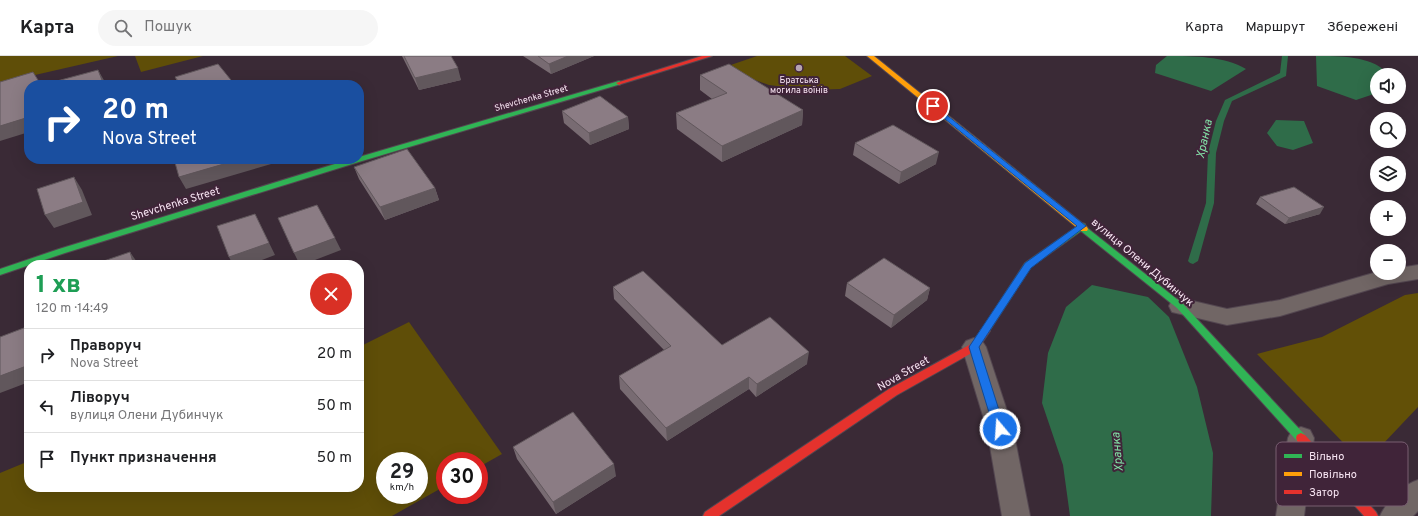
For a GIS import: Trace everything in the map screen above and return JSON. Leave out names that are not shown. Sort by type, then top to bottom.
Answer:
[{"type":"street","name":"Shevchenka Street","points":[[364,158],[709,56]]},
{"type":"street","name":"вулиця Олени Дубинчук","points":[[870,56],[1180,306],[1304,442]]},
{"type":"street","name":"Shevchenka Street","points":[[38,260],[343,164]]},
{"type":"street","name":"Nova Street","points":[[709,516],[893,392],[974,347],[1028,265],[1082,226]]},
{"type":"street","name":"Shevchenka Street","points":[[0,272],[24,264]]},
{"type":"street","points":[[1180,306],[1227,318],[1280,308],[1387,277],[1418,272]]},
{"type":"street","points":[[974,347],[1000,429],[1016,516]]},
{"type":"street","points":[[1299,442],[1300,438]]},
{"type":"street","points":[[1408,502],[1418,492]]},
{"type":"street","points":[[1290,516],[1291,506]]},
{"type":"street","name":"вулиця Олени Дубинчук","points":[[1363,506],[1372,516]]},
{"type":"street","points":[[1394,516],[1404,506]]},
{"type":"shaded area","points":[[0,56],[118,56],[0,83]]},
{"type":"shaded area","points":[[135,56],[203,56],[141,72]]},
{"type":"shaded area","points":[[757,56],[845,56],[872,76],[840,89],[808,90],[769,85],[722,68]]},
{"type":"shaded area","points":[[1418,293],[1418,407],[1385,442],[1343,442],[1257,354],[1322,337],[1405,295]]},
{"type":"shaded area","points":[[409,322],[502,454],[488,462],[488,452],[436,452],[436,491],[428,496],[428,452],[376,452],[376,504],[413,504],[392,516],[0,516],[0,473],[24,463],[24,492],[364,492],[364,344]]},
{"type":"water","points":[[1167,56],[1219,59],[1228,61],[1246,69],[1211,91],[1155,73],[1156,65]]},
{"type":"water","points":[[1316,56],[1354,58],[1372,63],[1381,68],[1370,68],[1370,95],[1356,100],[1317,86]]},
{"type":"water","points":[[1276,120],[1304,121],[1313,143],[1293,150],[1277,146],[1267,133]]},
{"type":"water","points":[[1092,285],[1148,297],[1169,317],[1197,387],[1213,453],[1211,516],[1070,516],[1063,465],[1042,403],[1048,353],[1066,307]]},
{"type":"building","points":[[404,56],[451,56],[458,68],[415,78]]},
{"type":"building","points":[[538,56],[568,56],[549,64]]},
{"type":"building","points":[[218,64],[231,80],[177,80],[175,77]]},
{"type":"building","points":[[729,64],[803,110],[722,146],[676,113],[727,93],[700,75]]},
{"type":"building","points":[[98,70],[102,80],[61,80]]},
{"type":"building","points":[[33,72],[38,80],[24,80],[24,119],[0,126],[0,82]]},
{"type":"building","points":[[600,96],[628,117],[589,133],[562,111]]},
{"type":"building","points":[[893,125],[939,152],[901,172],[855,143]]},
{"type":"building","points":[[407,149],[435,188],[380,207],[354,167]]},
{"type":"building","points":[[175,164],[224,164],[179,177]]},
{"type":"building","points":[[74,177],[83,202],[45,215],[37,189]]},
{"type":"building","points":[[1294,187],[1324,207],[1289,218],[1260,197]]},
{"type":"building","points":[[317,205],[335,238],[294,253],[278,218]]},
{"type":"building","points":[[255,214],[269,243],[229,257],[217,226]]},
{"type":"building","points":[[130,252],[132,260],[107,260]]},
{"type":"building","points":[[884,258],[930,288],[894,315],[847,283]]},
{"type":"building","points":[[643,271],[722,345],[770,317],[809,352],[757,384],[749,377],[666,428],[619,376],[671,346],[613,287]]},
{"type":"building","points":[[24,328],[24,367],[0,376],[0,337]]},
{"type":"building","points":[[573,412],[614,464],[553,502],[513,447]]},
{"type":"waterway","name":"Хранка","points":[[1193,261],[1210,203],[1212,153],[1220,121],[1229,100],[1283,74],[1285,56]]},
{"type":"traffic: fast","points":[[364,158],[619,83]]},
{"type":"traffic: fast","points":[[35,260],[343,164]]},
{"type":"traffic: fast","points":[[985,331],[1028,265],[1082,226]]},
{"type":"traffic: fast","points":[[1084,229],[1180,306],[1301,438]]},
{"type":"traffic: fast","points":[[0,272],[24,264]]},
{"type":"traffic: slow","points":[[870,56],[1084,229]]},
{"type":"traffic: jam","points":[[619,83],[709,56]]},
{"type":"traffic: jam","points":[[709,516],[893,392],[974,347],[985,331]]},
{"type":"traffic: jam","points":[[1301,438],[1305,442]]},
{"type":"traffic: jam","points":[[1363,506],[1372,516]]},
{"type":"place","name":"Братська могила воїнів","points":[[799,68]]},
{"type":"route","points":[[933,106],[1082,226],[1028,265],[974,347],[1000,429]]}]
